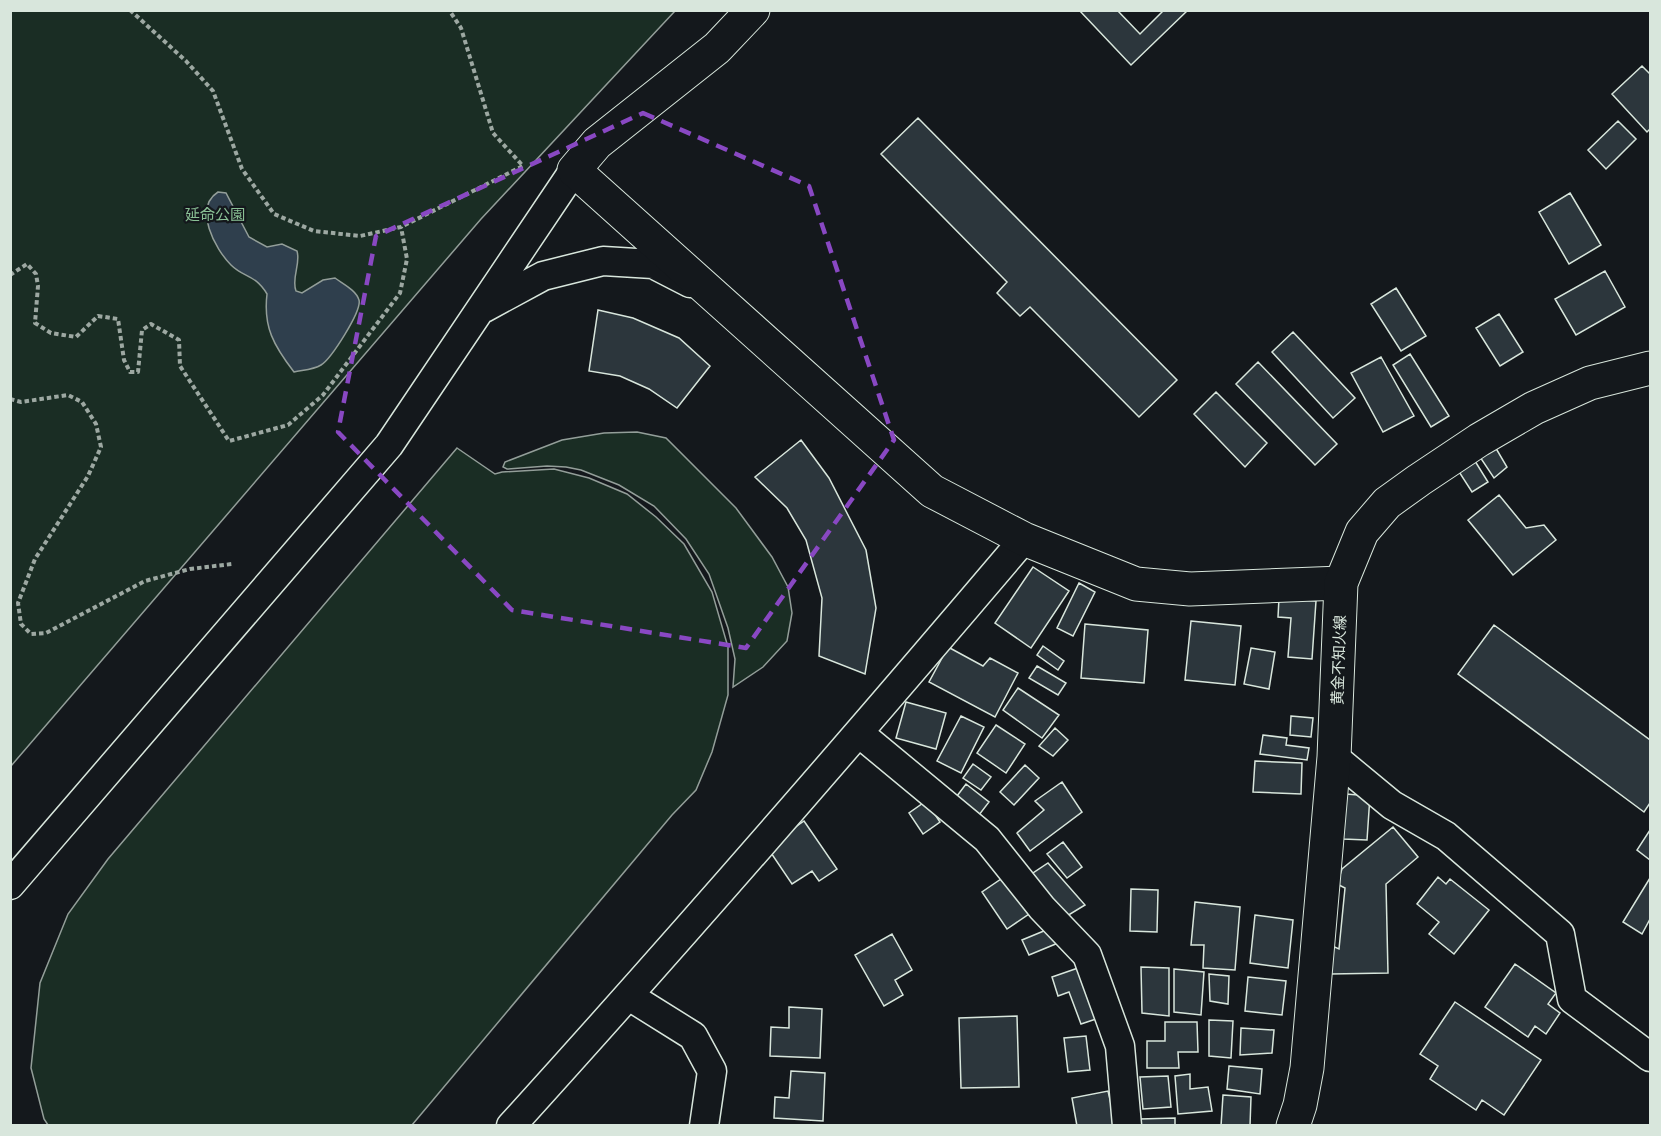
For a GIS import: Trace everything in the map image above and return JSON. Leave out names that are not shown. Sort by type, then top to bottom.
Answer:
[{"type":"street","points":[[10,885],[389,445],[574,170],[597,143],[717,48],[753,10]]},
{"type":"street","points":[[574,170],[932,491],[1024,539],[1136,584],[1190,589],[1341,583]]},
{"type":"street","points":[[480,310],[543,276],[603,261],[653,264],[714,295]]},
{"type":"street","name":"黄金不知火線","points":[[1293,1125],[1300,1105],[1307,1068],[1334,757],[1341,583],[1362,532],[1387,503],[1479,440],[1534,408],[1590,383],[1650,368]]},
{"type":"street","points":[[511,1125],[629,996],[859,733],[1024,539]]},
{"type":"street","points":[[859,733],[987,839],[1042,908],[1087,955],[1120,1046],[1128,1125]]},
{"type":"street","points":[[1334,757],[1392,805],[1446,836],[1560,934],[1572,999],[1650,1057]]},
{"type":"street","points":[[629,996],[693,1036],[712,1071],[704,1125]]},
{"type":"path","points":[[130,10],[186,61],[213,91],[242,169],[274,214],[314,231],[360,236],[401,227],[523,166],[493,133],[461,28],[449,10]]},
{"type":"path","points":[[10,275],[27,264],[36,274],[38,285],[35,323],[51,333],[76,337],[98,316],[118,319],[124,360],[130,372],[138,372],[142,330],[151,324],[179,340],[180,366],[229,441],[288,424],[323,395],[400,293],[407,259],[401,227]]},
{"type":"path","points":[[10,399],[21,402],[68,396],[82,402],[96,424],[101,447],[88,476],[35,559],[18,603],[21,624],[31,634],[46,633],[145,581],[190,569],[232,564]]},
{"type":"highlighted area","points":[[643,113],[809,186],[894,440],[746,648],[512,610],[338,432],[376,236]]},
{"type":"green space","name":"延命公園","points":[[10,11],[675,11],[481,219],[11,766]]},
{"type":"green space","points":[[637,432],[666,438],[736,508],[772,557],[788,587],[792,613],[787,641],[763,667],[733,687],[735,659],[728,628],[709,574],[686,539],[654,506],[619,485],[581,470],[547,466],[507,469],[503,467],[505,462],[562,440],[604,433]]},
{"type":"green space","points":[[457,448],[495,474],[554,469],[589,478],[627,494],[656,517],[684,544],[712,592],[728,647],[728,695],[712,752],[696,790],[672,815],[412,1125],[48,1125],[44,1119],[31,1068],[40,983],[68,914],[108,859]]},
{"type":"water","points":[[218,192],[226,193],[249,237],[267,247],[282,244],[297,251],[296,291],[302,293],[323,280],[335,278],[357,296],[359,306],[351,324],[332,354],[321,365],[294,372],[276,345],[267,316],[267,294],[254,279],[231,265],[213,239],[207,218],[207,208],[211,199]]},
{"type":"building","points":[[1079,10],[1117,10],[1140,34],[1164,10],[1188,10],[1131,65]]},
{"type":"building","points":[[1642,66],[1650,74],[1650,129],[1647,132],[1612,94]]},
{"type":"building","points":[[918,118],[1177,380],[1139,417],[1030,307],[1020,316],[997,293],[1007,282],[881,154]]},
{"type":"building","points":[[1618,121],[1636,139],[1606,169],[1588,150]]},
{"type":"building","points":[[1570,193],[1601,245],[1569,264],[1539,212]]},
{"type":"building","points":[[1605,271],[1625,307],[1576,335],[1555,299]]},
{"type":"building","points":[[1396,288],[1426,336],[1401,351],[1371,304]]},
{"type":"building","points":[[598,310],[633,318],[679,338],[710,366],[677,408],[649,389],[620,376],[589,371]]},
{"type":"building","points":[[1499,314],[1523,352],[1500,366],[1476,328]]},
{"type":"building","points":[[1293,332],[1355,398],[1333,418],[1272,352]]},
{"type":"building","points":[[1410,354],[1449,416],[1431,427],[1393,365]]},
{"type":"building","points":[[1381,357],[1414,416],[1383,432],[1351,373]]},
{"type":"building","points":[[1258,362],[1337,444],[1315,465],[1236,384]]},
{"type":"building","points":[[1216,392],[1267,443],[1245,467],[1194,414]]},
{"type":"building","points":[[801,440],[829,478],[866,550],[876,608],[865,674],[819,656],[822,598],[806,540],[787,508],[755,477]]},
{"type":"building","points":[[1494,445],[1507,467],[1494,478],[1478,454]]},
{"type":"building","points":[[1470,453],[1488,482],[1472,492],[1454,464]]},
{"type":"building","points":[[1499,495],[1526,528],[1544,525],[1556,540],[1513,575],[1468,520]]},
{"type":"building","points":[[1033,567],[1069,591],[1031,648],[995,623]]},
{"type":"building","points":[[1079,583],[1095,592],[1073,636],[1057,628]]},
{"type":"building","points":[[1279,598],[1316,601],[1312,659],[1288,657],[1291,618],[1278,617]]},
{"type":"building","points":[[1191,621],[1241,626],[1235,685],[1185,680]]},
{"type":"building","points":[[1085,624],[1148,630],[1144,683],[1081,678]]},
{"type":"building","points":[[1494,625],[1650,740],[1650,803],[1644,812],[1458,674]]},
{"type":"building","points":[[1043,646],[1064,661],[1058,670],[1037,655]]},
{"type":"building","points":[[948,647],[983,666],[990,658],[1018,673],[995,717],[929,682]]},
{"type":"building","points":[[1251,648],[1275,652],[1269,689],[1244,684]]},
{"type":"building","points":[[1037,666],[1066,683],[1058,695],[1029,678]]},
{"type":"building","points":[[1018,688],[1059,715],[1042,738],[1003,710]]},
{"type":"building","points":[[906,702],[946,713],[936,749],[896,738]]},
{"type":"building","points":[[961,716],[984,727],[961,773],[937,761]]},
{"type":"building","points":[[1291,716],[1313,718],[1311,737],[1290,735]]},
{"type":"building","points":[[996,725],[1025,744],[1006,773],[977,753]]},
{"type":"building","points":[[1055,728],[1068,740],[1053,756],[1039,746]]},
{"type":"building","points":[[1263,735],[1287,738],[1286,745],[1309,748],[1307,760],[1260,754]]},
{"type":"building","points":[[1255,761],[1302,763],[1301,794],[1253,792]]},
{"type":"building","points":[[973,764],[991,777],[981,790],[963,778]]},
{"type":"building","points":[[1025,765],[1039,778],[1014,805],[1000,792]]},
{"type":"building","points":[[1062,782],[1082,812],[1030,851],[1017,833],[1044,810],[1035,801]]},
{"type":"building","points":[[966,784],[989,802],[979,815],[957,796]]},
{"type":"building","points":[[1346,794],[1370,796],[1367,840],[1343,839]]},
{"type":"building","points":[[926,801],[940,822],[923,834],[909,813]]},
{"type":"building","points":[[804,821],[837,869],[819,881],[812,871],[792,884],[767,847]]},
{"type":"building","points":[[1393,827],[1418,857],[1386,884],[1388,973],[1331,974],[1330,945],[1339,949],[1345,888],[1337,884],[1342,869]]},
{"type":"building","points":[[1650,830],[1650,860],[1637,850]]},
{"type":"building","points":[[1063,842],[1082,867],[1067,878],[1047,854]]},
{"type":"building","points":[[1048,863],[1085,905],[1062,919],[1030,875]]},
{"type":"building","points":[[1004,877],[1029,914],[1007,929],[982,892]]},
{"type":"building","points":[[1438,877],[1446,884],[1450,879],[1489,910],[1454,954],[1429,934],[1439,922],[1417,904]]},
{"type":"building","points":[[1650,878],[1650,919],[1642,934],[1623,922]]},
{"type":"building","points":[[1131,889],[1158,890],[1157,932],[1130,931]]},
{"type":"building","points":[[1195,902],[1240,907],[1235,970],[1203,968],[1204,945],[1191,945]]},
{"type":"building","points":[[1255,915],[1293,920],[1288,968],[1250,963]]},
{"type":"building","points":[[1051,928],[1058,943],[1029,955],[1022,940]]},
{"type":"building","points":[[892,934],[912,970],[895,980],[903,995],[884,1006],[855,955]]},
{"type":"building","points":[[1515,964],[1556,993],[1548,1004],[1560,1013],[1546,1034],[1535,1026],[1528,1037],[1485,1007]]},
{"type":"building","points":[[1141,967],[1169,968],[1169,1016],[1142,1013]]},
{"type":"building","points":[[1078,968],[1096,1019],[1081,1024],[1069,992],[1058,996],[1052,977]]},
{"type":"building","points":[[1174,969],[1204,972],[1201,1015],[1174,1012]]},
{"type":"building","points":[[1209,974],[1229,976],[1228,1004],[1210,1001]]},
{"type":"building","points":[[1248,977],[1286,981],[1282,1015],[1245,1011]]},
{"type":"building","points":[[1455,1002],[1541,1060],[1504,1115],[1482,1100],[1476,1110],[1430,1079],[1438,1066],[1420,1054]]},
{"type":"building","points":[[789,1007],[822,1009],[820,1058],[770,1056],[771,1027],[789,1028]]},
{"type":"building","points":[[1017,1016],[1019,1087],[961,1088],[959,1018]]},
{"type":"building","points":[[1209,1020],[1233,1021],[1231,1058],[1209,1056]]},
{"type":"building","points":[[1165,1022],[1197,1022],[1198,1052],[1178,1052],[1179,1068],[1147,1068],[1147,1041],[1165,1041]]},
{"type":"building","points":[[1241,1028],[1274,1030],[1272,1053],[1240,1055]]},
{"type":"building","points":[[1086,1036],[1090,1070],[1068,1072],[1064,1038]]},
{"type":"building","points":[[1229,1066],[1262,1069],[1260,1094],[1227,1089]]},
{"type":"building","points":[[791,1071],[825,1073],[823,1121],[774,1118],[775,1097],[789,1098]]},
{"type":"building","points":[[1190,1074],[1190,1089],[1208,1087],[1212,1111],[1178,1114],[1175,1076]]},
{"type":"building","points":[[1168,1076],[1171,1107],[1143,1109],[1140,1077]]},
{"type":"building","points":[[1108,1091],[1116,1126],[1077,1126],[1072,1098]]},
{"type":"building","points":[[1223,1095],[1251,1097],[1250,1126],[1221,1126]]},
{"type":"building","points":[[1175,1118],[1175,1126],[1141,1126],[1140,1119]]}]
